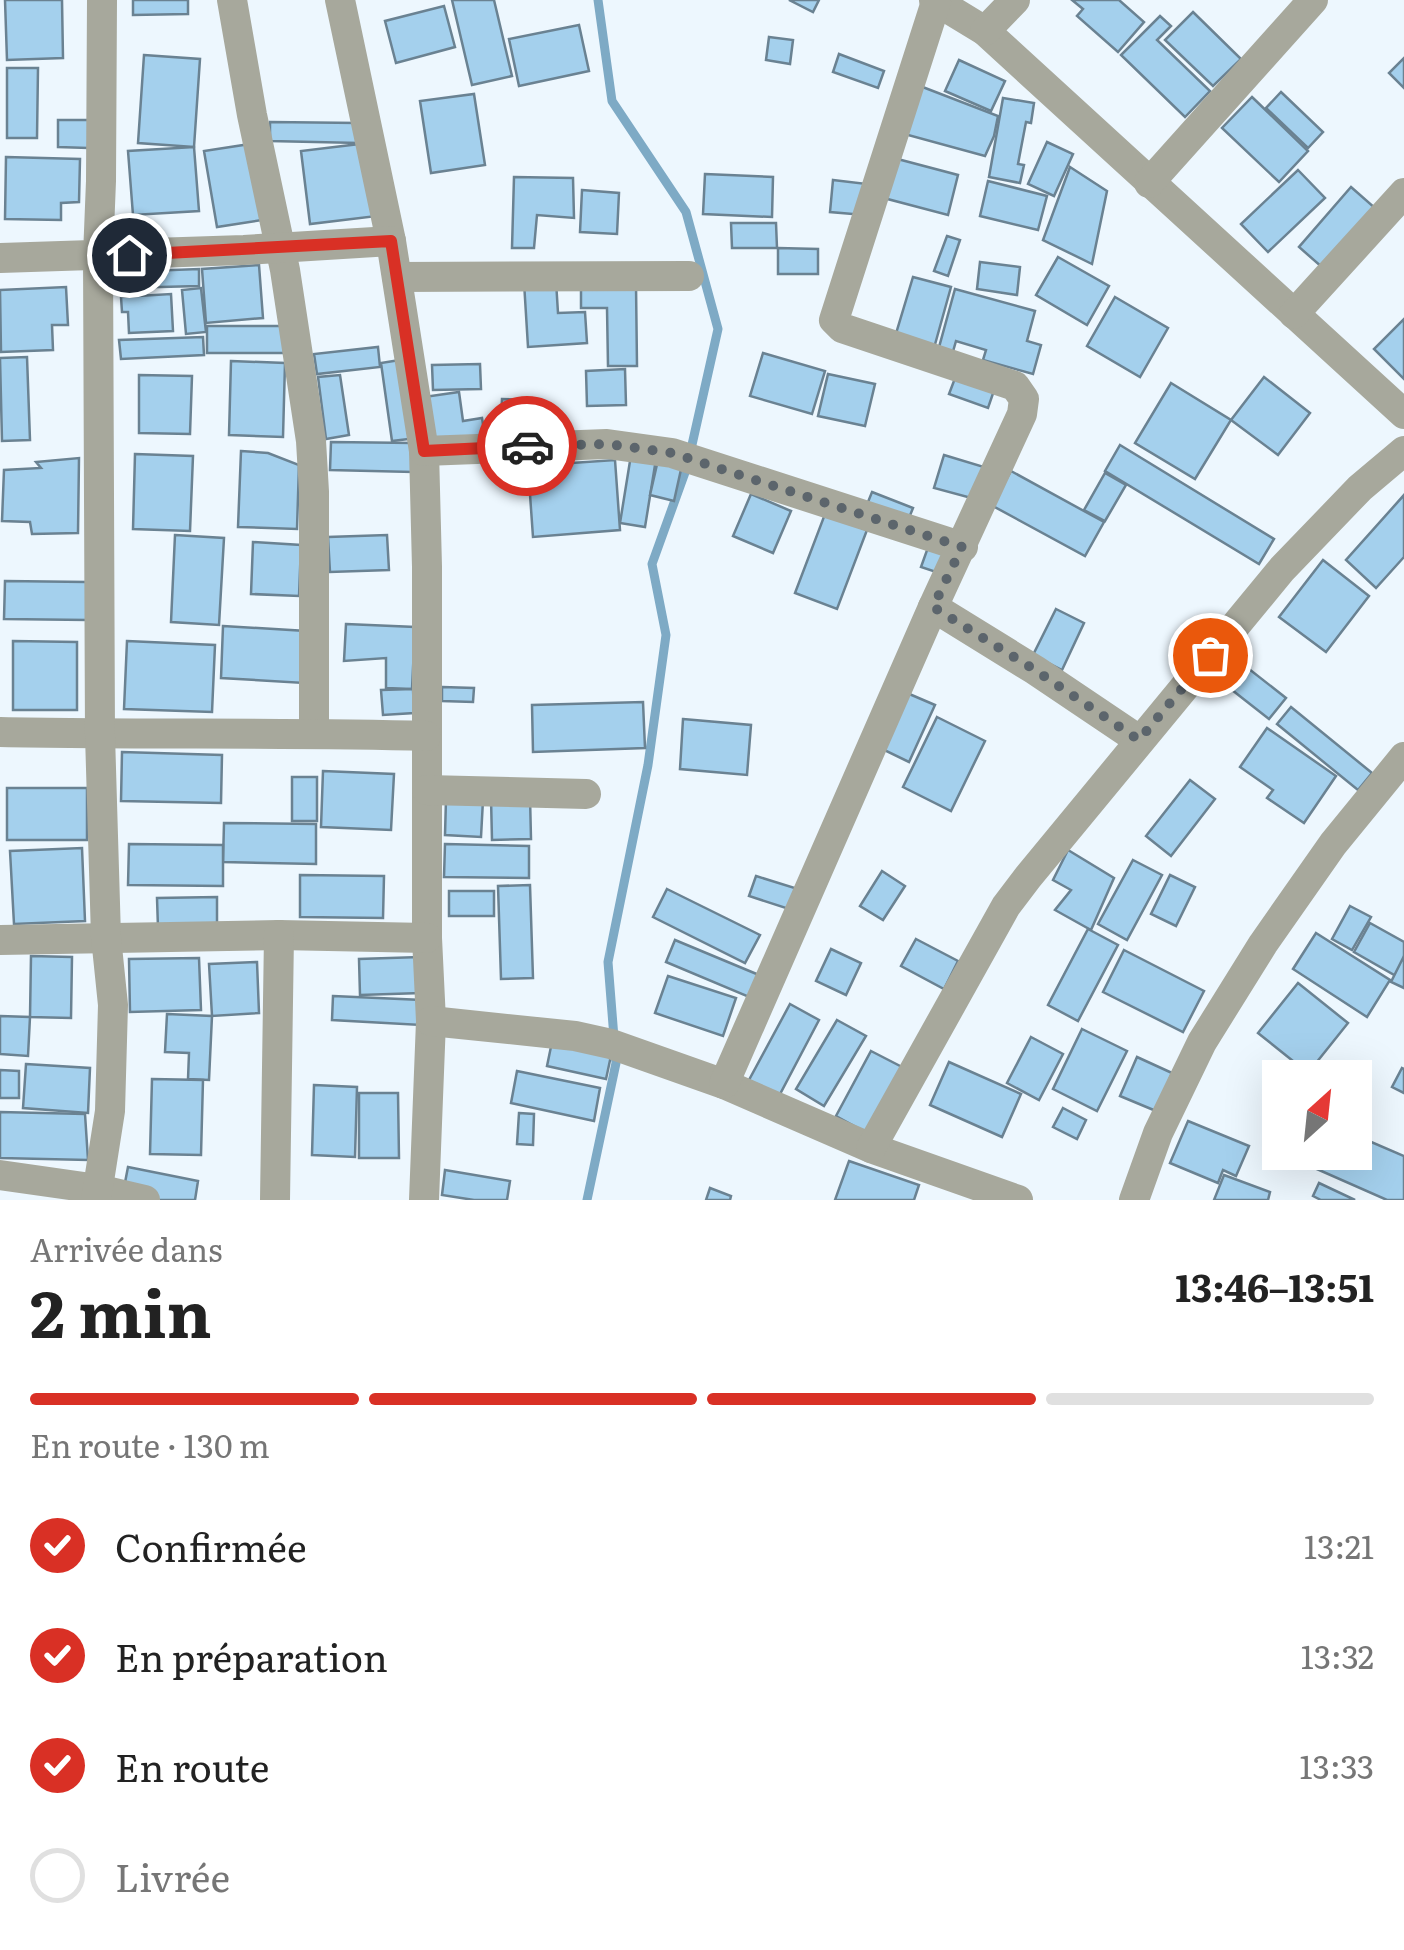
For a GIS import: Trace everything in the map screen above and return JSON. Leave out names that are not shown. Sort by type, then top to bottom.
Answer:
[{"type":"street","points":[[97,1194],[106,1146],[113,1005],[106,938],[100,735],[98,256],[102,0]]},
{"type":"street","points":[[232,0],[284,270],[311,442],[314,732]]},
{"type":"street","points":[[340,0],[391,241],[424,451],[430,1021],[424,1200]]},
{"type":"street","points":[[985,31],[1015,0]]},
{"type":"street","points":[[1149,183],[1313,0]]},
{"type":"street","points":[[724,1084],[1022,414],[1024,399],[1015,386],[842,328],[834,320],[935,1],[985,31],[1404,414]]},
{"type":"street","points":[[1294,314],[1404,193]]},
{"type":"street","points":[[0,258],[391,241]]},
{"type":"street","points":[[397,276],[689,276]]},
{"type":"street","points":[[424,451],[607,444],[672,453],[962,547]]},
{"type":"street","points":[[871,1148],[1006,906],[1282,569],[1360,488],[1404,451]]},
{"type":"street","points":[[933,607],[1139,740]]},
{"type":"street","points":[[0,732],[426,736]]},
{"type":"street","points":[[1134,1200],[1158,1134],[1202,1042],[1313,872],[1404,757]]},
{"type":"street","points":[[427,790],[586,794]]},
{"type":"street","points":[[275,1200],[278,935]]},
{"type":"street","points":[[0,940],[278,935],[428,938]]},
{"type":"street","points":[[430,1021],[575,1036],[611,1044],[724,1084],[871,1148],[1018,1200]]},
{"type":"street","points":[[0,1174],[145,1200]]},
{"type":"building","points":[[5,0],[62,0],[63,58],[7,60]]},
{"type":"building","points":[[133,0],[188,0],[188,14],[133,15]]},
{"type":"building","points":[[452,0],[494,0],[512,76],[472,85]]},
{"type":"building","points":[[789,0],[819,0],[813,12]]},
{"type":"building","points":[[1072,0],[1119,0],[1144,22],[1118,52],[1077,16],[1083,9]]},
{"type":"building","points":[[444,6],[455,47],[396,63],[385,21]]},
{"type":"building","points":[[1193,12],[1241,59],[1213,86],[1165,40]]},
{"type":"building","points":[[1160,16],[1171,26],[1157,40],[1210,91],[1185,117],[1121,55]]},
{"type":"building","points":[[579,25],[589,71],[519,86],[509,39]]},
{"type":"building","points":[[769,37],[793,40],[790,64],[766,60]]},
{"type":"building","points":[[839,54],[884,71],[878,88],[833,72]]},
{"type":"building","points":[[144,55],[200,59],[194,147],[138,143]]},
{"type":"building","points":[[1404,58],[1404,88],[1389,73]]},
{"type":"building","points":[[959,60],[1005,81],[991,111],[945,91]]},
{"type":"building","points":[[7,68],[38,68],[37,138],[7,138]]},
{"type":"building","points":[[920,86],[998,116],[985,156],[897,132]]},
{"type":"building","points":[[1281,92],[1323,132],[1308,148],[1266,108]]},
{"type":"building","points":[[474,94],[485,165],[431,173],[420,101]]},
{"type":"building","points":[[1252,97],[1308,151],[1279,182],[1222,128]]},
{"type":"building","points":[[1003,98],[1034,103],[1018,164],[1024,165],[1020,183],[989,177]]},
{"type":"building","points":[[58,120],[89,120],[88,148],[58,147]]},
{"type":"building","points":[[270,122],[359,123],[359,143],[270,141]]},
{"type":"building","points":[[1047,142],[1073,154],[1054,196],[1028,184]]},
{"type":"building","points":[[368,143],[377,216],[310,224],[301,151]]},
{"type":"building","points":[[250,144],[262,220],[217,227],[204,151]]},
{"type":"building","points":[[194,147],[199,211],[133,215],[128,151]]},
{"type":"building","points":[[6,157],[80,159],[79,202],[61,203],[61,220],[5,219]]},
{"type":"building","points":[[890,157],[958,175],[948,215],[880,197]]},
{"type":"building","points":[[1070,167],[1107,191],[1092,264],[1043,240]]},
{"type":"building","points":[[1298,170],[1325,198],[1268,252],[1241,224]]},
{"type":"building","points":[[705,174],[773,177],[772,217],[703,214]]},
{"type":"building","points":[[514,177],[573,178],[574,218],[537,215],[534,248],[512,248]]},
{"type":"building","points":[[833,180],[867,184],[864,215],[830,212]]},
{"type":"building","points":[[988,181],[1047,196],[1038,230],[980,216]]},
{"type":"building","points":[[1351,187],[1375,208],[1323,268],[1299,247]]},
{"type":"building","points":[[582,190],[619,193],[617,234],[580,232]]},
{"type":"building","points":[[731,223],[776,223],[777,248],[732,248]]},
{"type":"building","points":[[947,236],[960,240],[948,276],[934,271]]},
{"type":"building","points":[[778,248],[818,249],[818,274],[778,274]]},
{"type":"building","points":[[1058,257],[1109,286],[1087,325],[1036,295]]},
{"type":"building","points":[[980,262],[1020,267],[1017,295],[977,289]]},
{"type":"building","points":[[259,265],[263,318],[206,323],[202,269]]},
{"type":"building","points":[[199,269],[199,286],[121,288],[120,272]]},
{"type":"building","points":[[913,277],[951,287],[934,348],[895,337]]},
{"type":"building","points":[[556,281],[558,313],[585,312],[587,343],[528,347],[524,282]]},
{"type":"building","points":[[636,285],[637,366],[608,366],[607,308],[581,308],[581,286]]},
{"type":"building","points":[[66,287],[68,325],[52,325],[53,350],[1,352],[0,290]]},
{"type":"building","points":[[201,288],[206,332],[186,334],[182,290]]},
{"type":"building","points":[[955,289],[1035,311],[1027,341],[1041,345],[1033,374],[983,360],[986,350],[956,341],[952,355],[938,351]]},
{"type":"building","points":[[171,294],[173,331],[129,333],[128,312],[122,312],[121,297]]},
{"type":"building","points":[[1115,297],[1168,328],[1140,377],[1087,346]]},
{"type":"building","points":[[1404,319],[1404,379],[1374,349]]},
{"type":"building","points":[[207,326],[284,326],[284,353],[207,353]]},
{"type":"building","points":[[203,337],[204,355],[121,359],[119,340]]},
{"type":"building","points":[[378,347],[380,367],[317,374],[314,354]]},
{"type":"building","points":[[763,353],[825,371],[812,414],[750,396]]},
{"type":"building","points":[[27,357],[30,440],[2,441],[0,358]]},
{"type":"building","points":[[406,359],[417,438],[392,441],[381,363]]},
{"type":"building","points":[[231,361],[285,363],[283,437],[229,435]]},
{"type":"building","points":[[480,364],[481,389],[433,390],[432,365]]},
{"type":"building","points":[[960,365],[998,379],[988,408],[949,394]]},
{"type":"building","points":[[625,369],[626,405],[587,406],[586,371]]},
{"type":"building","points":[[828,374],[875,384],[865,426],[818,416]]},
{"type":"building","points":[[139,375],[192,376],[190,434],[139,433]]},
{"type":"building","points":[[340,375],[349,435],[326,439],[318,377]]},
{"type":"building","points":[[1264,377],[1310,413],[1278,455],[1231,420]]},
{"type":"building","points":[[1171,383],[1231,420],[1195,479],[1135,443]]},
{"type":"building","points":[[459,392],[463,421],[482,418],[485,437],[432,444],[424,397]]},
{"type":"building","points":[[502,399],[525,400],[525,422],[501,421]]},
{"type":"building","points":[[331,442],[414,443],[413,472],[330,470]]},
{"type":"building","points":[[1120,445],[1274,539],[1259,564],[1105,471]]},
{"type":"building","points":[[241,451],[268,453],[299,465],[297,529],[238,527]]},
{"type":"building","points":[[135,454],[193,456],[190,531],[133,529]]},
{"type":"building","points":[[631,455],[656,459],[645,527],[620,523]]},
{"type":"building","points":[[944,455],[984,467],[975,499],[934,488]]},
{"type":"building","points":[[79,458],[78,533],[32,534],[30,522],[2,521],[4,470],[41,468],[36,462]]},
{"type":"building","points":[[615,460],[620,530],[533,537],[528,466]]},
{"type":"building","points":[[658,460],[682,465],[674,501],[650,495]]},
{"type":"building","points":[[1011,471],[1104,522],[1085,556],[991,505]]},
{"type":"building","points":[[1105,473],[1126,485],[1105,521],[1084,510]]},
{"type":"building","points":[[872,492],[913,508],[907,523],[866,507]]},
{"type":"building","points":[[751,494],[791,511],[773,553],[733,536]]},
{"type":"building","points":[[1404,495],[1404,557],[1376,588],[1346,560]]},
{"type":"building","points":[[825,514],[867,530],[837,609],[795,593]]},
{"type":"building","points":[[175,535],[224,538],[219,625],[171,622]]},
{"type":"building","points":[[387,535],[389,570],[330,572],[328,537]]},
{"type":"building","points":[[931,539],[955,547],[945,575],[921,567]]},
{"type":"building","points":[[253,542],[301,545],[299,596],[251,594]]},
{"type":"building","points":[[1323,560],[1369,596],[1326,652],[1279,617]]},
{"type":"building","points":[[5,581],[87,582],[87,620],[4,619]]},
{"type":"building","points":[[1056,609],[1084,623],[1062,670],[1033,655]]},
{"type":"building","points":[[346,624],[415,627],[412,689],[386,688],[386,658],[344,661]]},
{"type":"building","points":[[223,626],[306,631],[304,683],[221,678]]},
{"type":"building","points":[[13,641],[77,642],[77,710],[13,710]]},
{"type":"building","points":[[127,641],[215,645],[212,712],[124,709]]},
{"type":"building","points":[[1235,658],[1286,698],[1269,719],[1218,679]]},
{"type":"building","points":[[442,687],[474,688],[473,702],[442,701]]},
{"type":"building","points":[[413,689],[414,713],[383,715],[381,690]]},
{"type":"building","points":[[907,693],[935,705],[909,762],[882,749]]},
{"type":"building","points":[[643,702],[645,748],[533,752],[532,705]]},
{"type":"building","points":[[1291,707],[1372,773],[1358,790],[1277,724]]},
{"type":"building","points":[[937,717],[985,741],[951,811],[903,787]]},
{"type":"building","points":[[683,719],[751,725],[747,775],[680,769]]},
{"type":"building","points":[[1267,728],[1336,776],[1304,823],[1267,798],[1273,790],[1240,767]]},
{"type":"building","points":[[122,752],[222,755],[221,803],[121,801]]},
{"type":"building","points":[[323,771],[394,774],[391,830],[321,827]]},
{"type":"building","points":[[292,777],[317,777],[317,821],[292,821]]},
{"type":"building","points":[[1190,780],[1215,799],[1171,856],[1146,836]]},
{"type":"building","points":[[7,788],[87,788],[87,840],[7,840]]},
{"type":"building","points":[[530,797],[531,839],[492,840],[491,798]]},
{"type":"building","points":[[446,799],[483,800],[481,837],[445,835]]},
{"type":"building","points":[[224,823],[316,824],[316,864],[223,862]]},
{"type":"building","points":[[129,844],[223,845],[223,886],[128,885]]},
{"type":"building","points":[[445,844],[529,846],[529,878],[444,877]]},
{"type":"building","points":[[82,848],[85,921],[14,924],[10,851]]},
{"type":"building","points":[[1068,850],[1114,878],[1091,930],[1055,910],[1071,890],[1053,880]]},
{"type":"building","points":[[1133,860],[1162,875],[1127,940],[1098,924]]},
{"type":"building","points":[[882,871],[905,886],[883,920],[860,906]]},
{"type":"building","points":[[300,875],[384,876],[383,918],[300,917]]},
{"type":"building","points":[[1170,875],[1195,887],[1176,926],[1151,914]]},
{"type":"building","points":[[756,876],[798,889],[792,910],[749,896]]},
{"type":"building","points":[[530,885],[533,978],[501,979],[498,886]]},
{"type":"building","points":[[667,889],[760,935],[745,963],[653,917]]},
{"type":"building","points":[[449,891],[494,891],[494,916],[449,916]]},
{"type":"building","points":[[217,897],[217,927],[158,928],[157,898]]},
{"type":"building","points":[[1350,906],[1371,917],[1352,950],[1332,939]]},
{"type":"building","points":[[1370,923],[1404,942],[1404,961],[1396,976],[1354,952]]},
{"type":"building","points":[[1088,929],[1118,945],[1078,1021],[1048,1005]]},
{"type":"building","points":[[1316,933],[1390,980],[1367,1017],[1293,969]]},
{"type":"building","points":[[916,939],[958,961],[944,989],[901,966]]},
{"type":"building","points":[[675,940],[759,975],[749,997],[666,962]]},
{"type":"building","points":[[831,949],[861,963],[846,995],[816,981]]},
{"type":"building","points":[[1124,950],[1204,991],[1183,1032],[1103,992]]},
{"type":"building","points":[[31,956],[72,957],[71,1018],[30,1017]]},
{"type":"building","points":[[1404,956],[1404,988],[1391,982]]},
{"type":"building","points":[[420,957],[421,993],[360,995],[359,959]]},
{"type":"building","points":[[199,958],[201,1010],[130,1012],[129,959]]},
{"type":"building","points":[[257,962],[259,1013],[212,1016],[209,964]]},
{"type":"building","points":[[668,976],[736,998],[723,1036],[655,1013]]},
{"type":"building","points":[[1298,983],[1348,1023],[1318,1060],[1292,1060],[1258,1033]]},
{"type":"building","points":[[333,996],[422,1000],[421,1025],[332,1020]]},
{"type":"building","points":[[790,1004],[819,1020],[779,1096],[749,1080]]},
{"type":"building","points":[[167,1014],[212,1016],[209,1080],[188,1079],[189,1053],[165,1052]]},
{"type":"building","points":[[0,1016],[30,1017],[28,1056],[0,1054]]},
{"type":"building","points":[[837,1020],[866,1036],[824,1106],[796,1089]]},
{"type":"building","points":[[1082,1029],[1127,1051],[1097,1111],[1053,1089]]},
{"type":"building","points":[[553,1037],[612,1051],[606,1079],[547,1066]]},
{"type":"building","points":[[1031,1037],[1063,1054],[1039,1100],[1007,1083]]},
{"type":"building","points":[[871,1051],[902,1067],[867,1133],[836,1116]]},
{"type":"building","points":[[1137,1057],[1172,1073],[1156,1111],[1120,1096]]},
{"type":"building","points":[[949,1062],[1021,1094],[1002,1137],[930,1105]]},
{"type":"building","points":[[26,1064],[90,1068],[88,1113],[23,1108]]},
{"type":"building","points":[[1404,1069],[1404,1093],[1392,1087]]},
{"type":"building","points":[[0,1070],[19,1071],[19,1098],[0,1098]]},
{"type":"building","points":[[517,1071],[600,1088],[594,1121],[511,1103]]},
{"type":"building","points":[[152,1079],[203,1080],[201,1155],[150,1154]]},
{"type":"building","points":[[314,1085],[357,1087],[355,1157],[312,1155]]},
{"type":"building","points":[[359,1093],[398,1093],[399,1158],[359,1158]]},
{"type":"building","points":[[1063,1108],[1086,1120],[1077,1139],[1053,1127]]},
{"type":"building","points":[[0,1112],[85,1114],[88,1160],[0,1158]]},
{"type":"building","points":[[519,1113],[534,1114],[533,1145],[517,1144]]},
{"type":"building","points":[[1188,1121],[1249,1146],[1236,1176],[1223,1170],[1218,1183],[1170,1163]]},
{"type":"building","points":[[1372,1142],[1404,1156],[1404,1200],[1387,1200],[1319,1170],[1372,1170]]},
{"type":"building","points":[[849,1161],[919,1185],[914,1200],[835,1200]]},
{"type":"building","points":[[128,1167],[198,1181],[195,1200],[158,1200],[123,1193]]},
{"type":"building","points":[[445,1170],[510,1181],[507,1200],[442,1195]]},
{"type":"building","points":[[1224,1175],[1270,1192],[1268,1200],[1214,1200]]},
{"type":"building","points":[[1319,1183],[1355,1200],[1321,1200],[1313,1196]]},
{"type":"building","points":[[710,1188],[731,1196],[730,1200],[706,1200]]},
{"type":"waterway","points":[[587,1200],[616,1063],[608,962],[648,765],[666,635],[652,564],[687,467],[718,329],[686,212],[612,101],[598,0]]},
{"type":"way so far","points":[[527,446],[607,444],[672,453],[962,547],[933,607],[1139,740],[1210,655]]},
{"type":"route","points":[[129,255],[391,241],[424,451],[527,446]]}]
